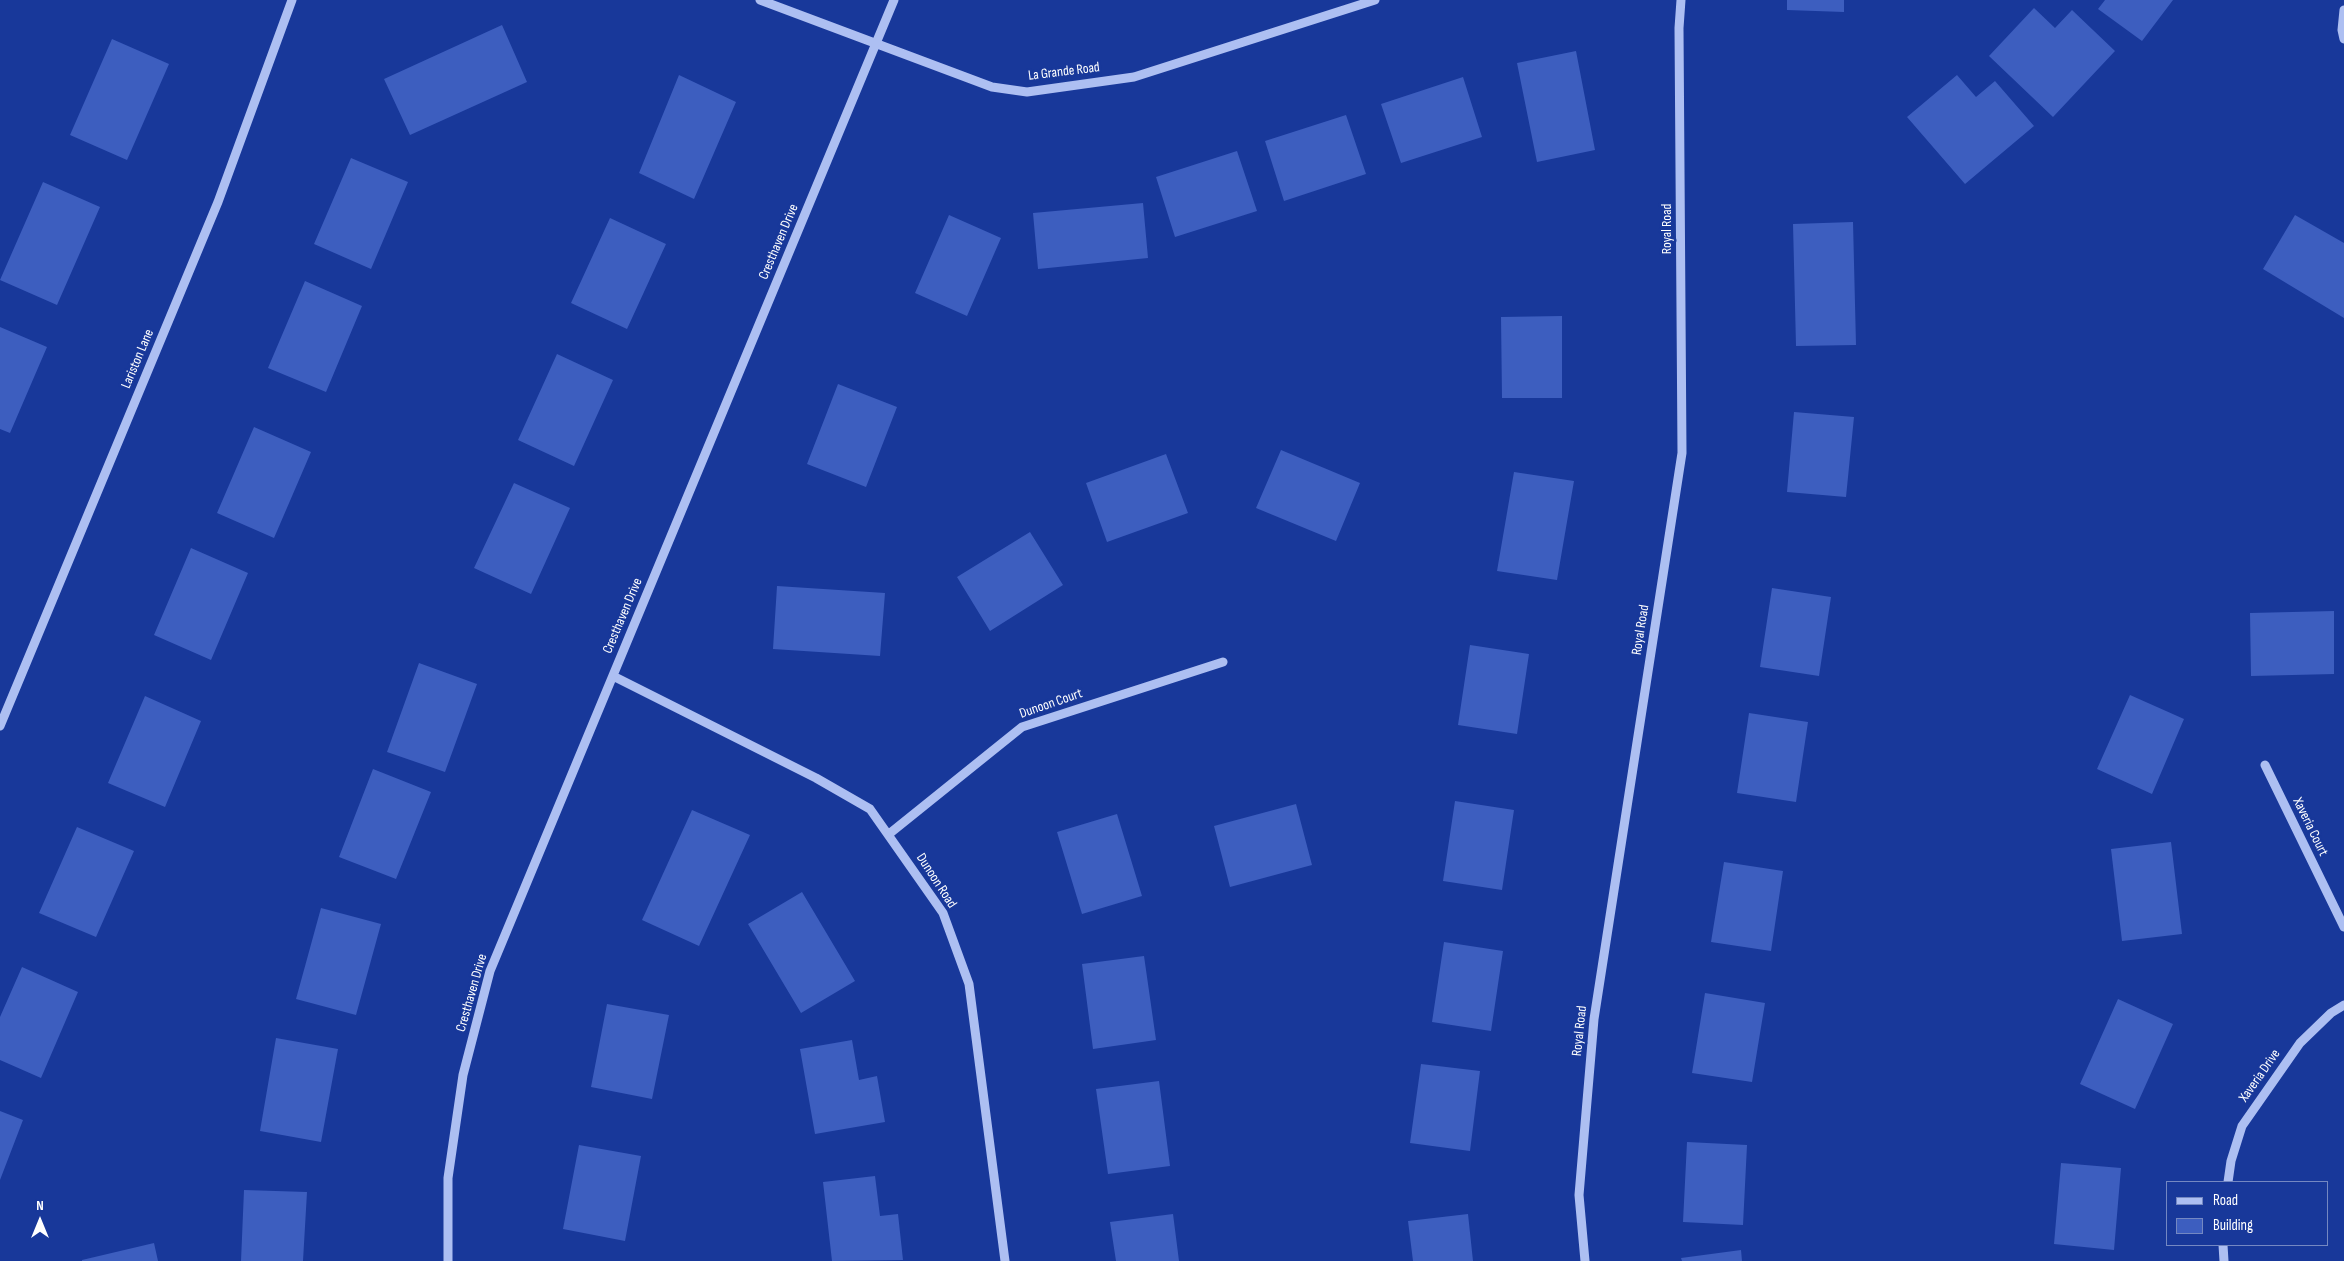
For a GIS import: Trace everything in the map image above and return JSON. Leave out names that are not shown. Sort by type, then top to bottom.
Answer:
[{"type":"street","name":"Lariston Lane","points":[[0,726],[218,202],[292,0]]},
{"type":"street","name":"La Grande Road","points":[[760,0],[992,87],[1027,92],[1134,77],[1375,0]]},
{"type":"street","name":"Cresthaven Drive","points":[[448,1261],[448,1178],[463,1074],[490,972],[894,0]]},
{"type":"street","name":"Royal Road","points":[[1585,1261],[1579,1195],[1594,1018],[1682,453],[1679,28],[1681,0]]},
{"type":"street","points":[[2344,10],[2342,30],[2344,39]]},
{"type":"street","name":"Dunoon Court","points":[[889,834],[1022,727],[1222,662]]},
{"type":"street","name":"Dunoon Road","points":[[613,676],[816,778],[870,809],[943,913],[969,984],[1005,1261]]},
{"type":"street","name":"Xaveria Court","points":[[2265,765],[2344,927]]},
{"type":"street","name":"Xaveria Drive","points":[[2228,1181],[2230,1161],[2242,1126],[2300,1043],[2330,1013],[2344,1005]]},
{"type":"street","points":[[2223,1246],[2224,1261]]},
{"type":"building","points":[[1787,0],[1844,0],[1844,12],[1787,10]]},
{"type":"building","points":[[2105,0],[2173,0],[2142,41],[2098,9]]},
{"type":"building","points":[[2034,8],[2055,28],[2072,10],[2115,51],[2053,117],[1989,56]]},
{"type":"building","points":[[502,25],[527,82],[410,135],[384,79]]},
{"type":"building","points":[[112,39],[169,64],[127,160],[70,135]]},
{"type":"building","points":[[1576,51],[1595,150],[1537,162],[1517,63]]},
{"type":"building","points":[[679,75],[736,102],[694,199],[639,173]]},
{"type":"building","points":[[1957,75],[1976,97],[1995,81],[2034,126],[1965,184],[1907,117]]},
{"type":"building","points":[[1463,77],[1482,137],[1401,163],[1381,104]]},
{"type":"building","points":[[1346,115],[1366,174],[1284,201],[1265,141]]},
{"type":"building","points":[[1237,151],[1257,211],[1175,237],[1156,177]]},
{"type":"building","points":[[351,158],[408,182],[371,269],[314,244]]},
{"type":"building","points":[[43,182],[100,207],[57,305],[0,280]]},
{"type":"building","points":[[1143,203],[1148,258],[1038,269],[1033,213]]},
{"type":"building","points":[[949,215],[1001,238],[967,316],[915,293]]},
{"type":"building","points":[[2295,215],[2344,243],[2344,318],[2263,269]]},
{"type":"building","points":[[610,218],[666,244],[627,329],[571,303]]},
{"type":"building","points":[[1853,222],[1856,345],[1796,346],[1793,224]]},
{"type":"building","points":[[305,281],[362,306],[326,392],[268,368]]},
{"type":"building","points":[[1562,316],[1562,398],[1502,398],[1501,317]]},
{"type":"building","points":[[0,327],[47,347],[10,433],[0,429]]},
{"type":"building","points":[[557,354],[613,380],[574,466],[518,440]]},
{"type":"building","points":[[838,384],[897,407],[866,487],[807,464]]},
{"type":"building","points":[[1794,412],[1854,417],[1846,497],[1787,492]]},
{"type":"building","points":[[254,427],[311,452],[274,538],[217,513]]},
{"type":"building","points":[[1281,450],[1360,483],[1336,541],[1256,508]]},
{"type":"building","points":[[1166,454],[1188,513],[1107,542],[1086,483]]},
{"type":"building","points":[[1514,472],[1574,481],[1557,580],[1497,571]]},
{"type":"building","points":[[514,483],[570,508],[531,594],[474,568]]},
{"type":"building","points":[[1030,532],[1063,585],[990,631],[957,577]]},
{"type":"building","points":[[191,548],[248,573],[211,660],[154,635]]},
{"type":"building","points":[[777,586],[885,593],[880,656],[773,649]]},
{"type":"building","points":[[1772,588],[1831,597],[1819,676],[1760,667]]},
{"type":"building","points":[[2334,611],[2334,674],[2251,676],[2250,613]]},
{"type":"building","points":[[1470,645],[1529,654],[1517,734],[1458,725]]},
{"type":"building","points":[[419,663],[477,684],[445,772],[387,752]]},
{"type":"building","points":[[2130,695],[2184,719],[2152,794],[2097,769]]},
{"type":"building","points":[[145,696],[201,721],[165,807],[108,783]]},
{"type":"building","points":[[1749,713],[1808,722],[1796,802],[1737,793]]},
{"type":"building","points":[[373,769],[431,792],[396,879],[339,857]]},
{"type":"building","points":[[1455,801],[1514,810],[1502,890],[1443,881]]},
{"type":"building","points":[[1296,804],[1312,865],[1230,887],[1214,826]]},
{"type":"building","points":[[692,810],[750,835],[699,946],[642,920]]},
{"type":"building","points":[[1117,814],[1142,896],[1082,914],[1057,832]]},
{"type":"building","points":[[77,827],[134,851],[96,937],[39,913]]},
{"type":"building","points":[[2171,842],[2182,934],[2122,941],[2111,849]]},
{"type":"building","points":[[1724,862],[1783,871],[1771,951],[1711,942]]},
{"type":"building","points":[[802,892],[855,981],[801,1013],[748,924]]},
{"type":"building","points":[[321,908],[381,924],[356,1015],[296,999]]},
{"type":"building","points":[[1444,942],[1503,951],[1491,1031],[1432,1022]]},
{"type":"building","points":[[1144,956],[1156,1040],[1093,1049],[1082,964]]},
{"type":"building","points":[[22,967],[78,992],[41,1078],[0,1060],[0,1017]]},
{"type":"building","points":[[1705,993],[1765,1003],[1752,1082],[1692,1073]]},
{"type":"building","points":[[2118,999],[2173,1024],[2135,1109],[2080,1084]]},
{"type":"building","points":[[607,1004],[669,1015],[652,1099],[591,1087]]},
{"type":"building","points":[[276,1038],[338,1049],[321,1142],[260,1131]]},
{"type":"building","points":[[852,1040],[859,1080],[877,1076],[885,1122],[815,1134],[800,1049]]},
{"type":"building","points":[[1421,1064],[1480,1071],[1470,1151],[1410,1143]]},
{"type":"building","points":[[1159,1081],[1170,1166],[1108,1174],[1096,1089]]},
{"type":"building","points":[[0,1111],[23,1120],[0,1180]]},
{"type":"building","points":[[1687,1142],[1747,1145],[1743,1225],[1683,1222]]},
{"type":"building","points":[[579,1145],[641,1156],[625,1241],[563,1229]]},
{"type":"building","points":[[2061,1163],[2121,1168],[2114,1250],[2054,1244]]},
{"type":"building","points":[[875,1176],[880,1216],[898,1214],[903,1260],[832,1261],[823,1182]]},
{"type":"building","points":[[244,1190],[307,1192],[303,1261],[241,1261]]},
{"type":"building","points":[[1173,1214],[1179,1261],[1116,1261],[1110,1222]]},
{"type":"building","points":[[1468,1214],[1473,1261],[1413,1261],[1408,1221]]},
{"type":"building","points":[[154,1243],[158,1261],[82,1261],[82,1260]]},
{"type":"building","points":[[1741,1250],[1742,1261],[1682,1261],[1681,1258]]}]
